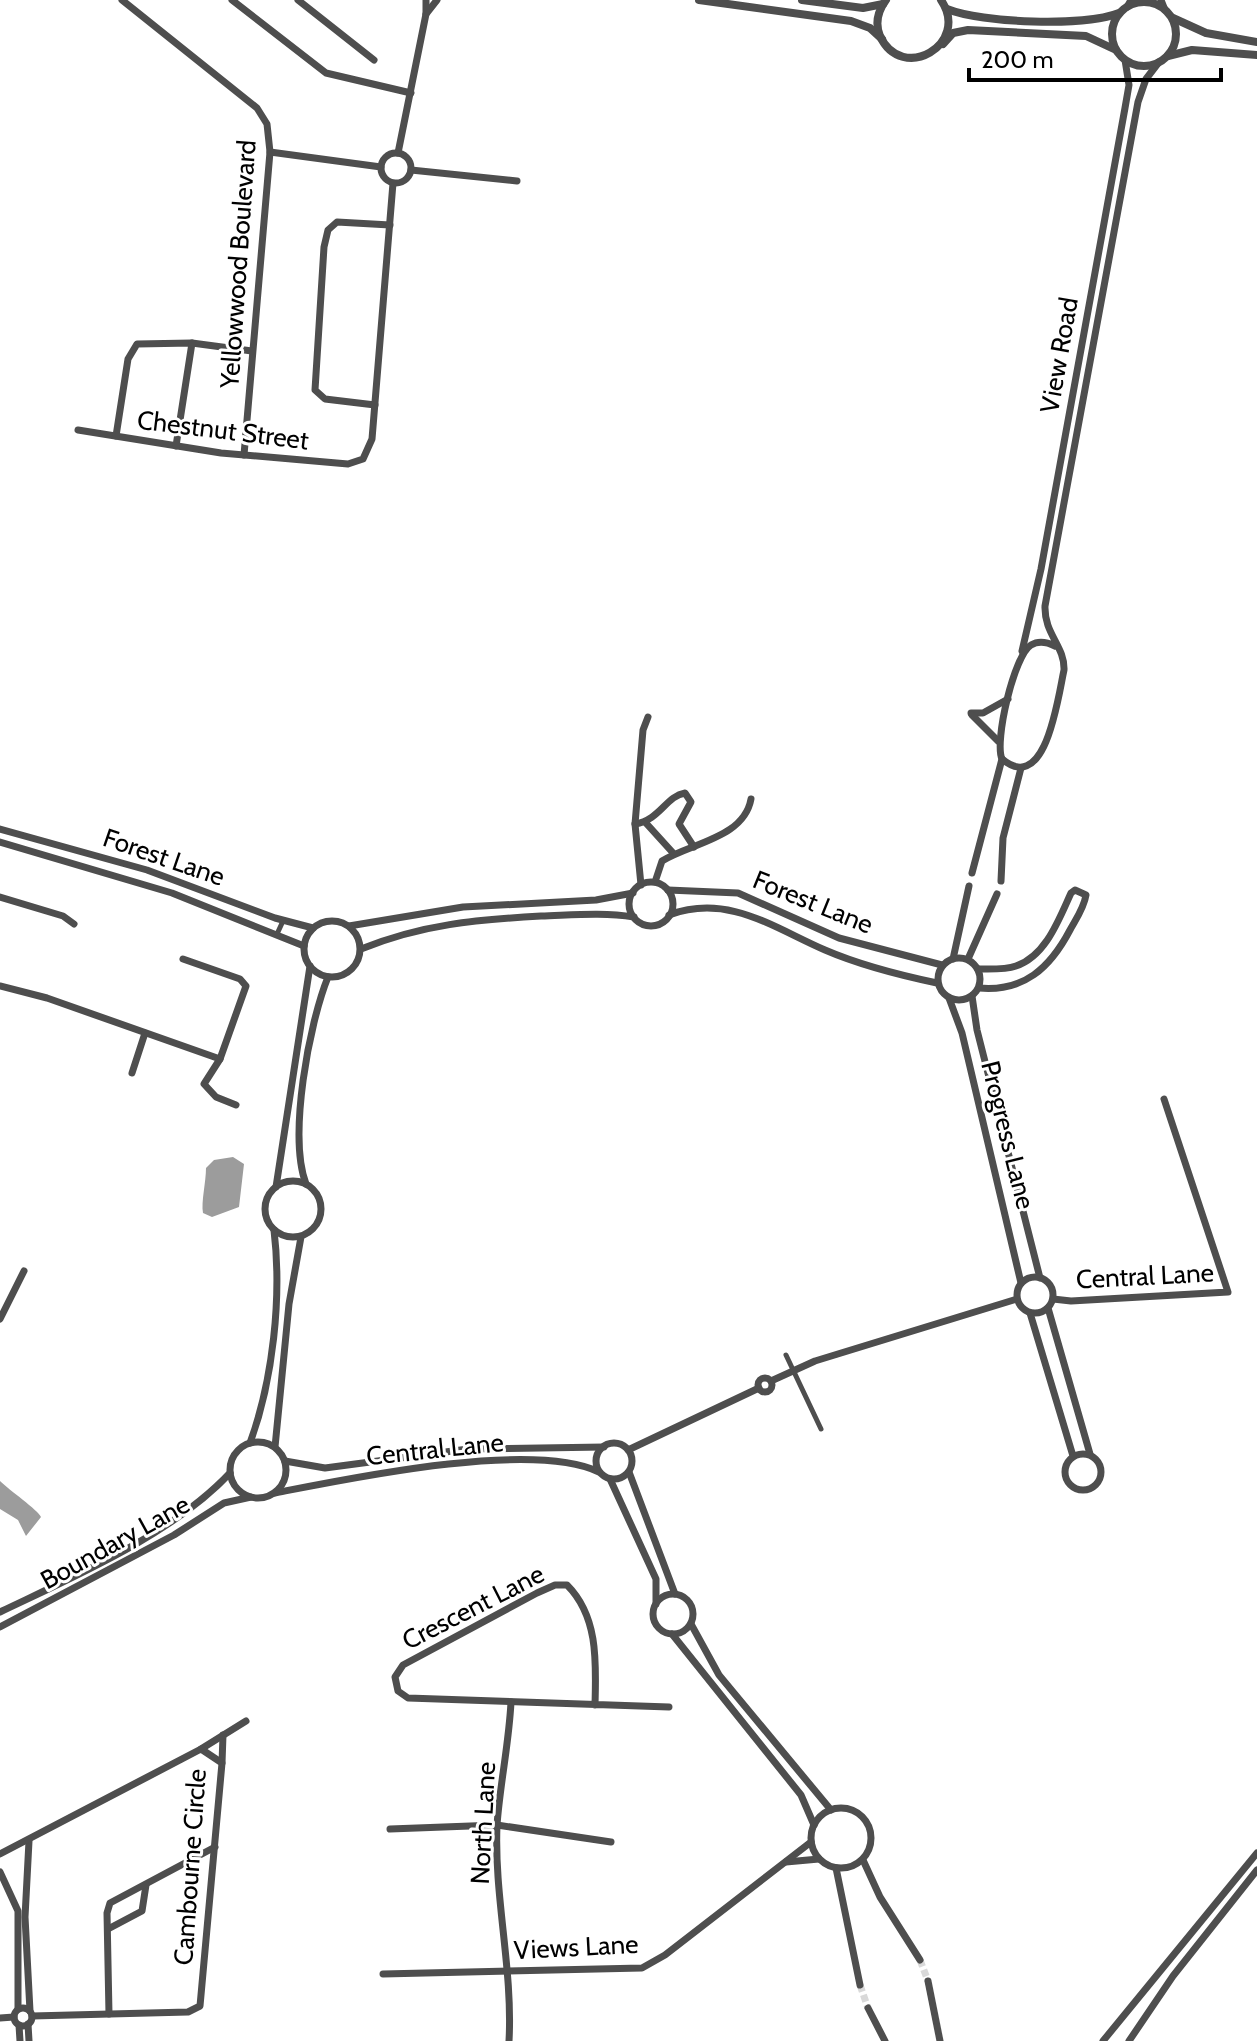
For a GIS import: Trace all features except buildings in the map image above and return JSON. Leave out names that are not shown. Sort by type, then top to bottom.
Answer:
[{"type":"street","points":[[232,0],[326,73],[411,93]]},
{"type":"street","points":[[298,0],[374,60]]},
{"type":"street","points":[[398,153],[426,14],[426,0]]},
{"type":"street","points":[[426,14],[437,0]]},
{"type":"street","points":[[699,0],[851,21],[870,28],[894,53],[911,58],[929,55],[953,33],[968,30],[1086,36],[1117,50],[1125,60],[1142,66],[1192,50],[1257,55]]},
{"type":"street","points":[[802,0],[863,8],[884,2]]},
{"type":"street","points":[[941,0],[947,9],[949,27],[943,44]]},
{"type":"street","points":[[1161,0],[1172,18],[1206,33],[1254,42]]},
{"type":"street","name":"Yellowwood Boulevard","points":[[125,1],[257,108],[267,124],[270,152],[244,455]]},
{"type":"street","points":[[882,39],[877,21],[884,2]]},
{"type":"street","points":[[947,9],[969,16],[1083,21],[1126,7],[1151,3],[1165,10]]},
{"type":"street","points":[[1117,50],[1113,27],[1126,7]]},
{"type":"street","points":[[1167,56],[1176,38],[1172,18]]},
{"type":"street","name":"View Road","points":[[1002,759],[998,741],[1041,569],[1128,94],[1125,60]]},
{"type":"street","name":"View Road","points":[[1021,768],[1029,767],[1040,755],[1058,696],[1064,662],[1046,624],[1045,606],[1138,102],[1146,79],[1159,62]]},
{"type":"street","points":[[270,152],[381,167]]},
{"type":"street","points":[[398,153],[409,161],[411,170],[405,180],[393,183],[385,179],[381,167],[386,156],[398,153]]},
{"type":"street","points":[[411,170],[517,181]]},
{"type":"street","points":[[390,225],[337,222],[328,230],[324,247],[315,390],[325,399],[375,405],[390,225],[393,183]]},
{"type":"street","points":[[1104,221],[1115,223]]},
{"type":"street","points":[[116,436],[133,348],[146,342],[192,343],[252,351]]},
{"type":"street","points":[[176,446],[192,343]]},
{"type":"street","name":"Chestnut Street","points":[[78,430],[244,455],[348,464],[363,459],[371,446],[375,405]]},
{"type":"street","points":[[1021,657],[1036,643],[1055,646]]},
{"type":"street","points":[[998,741],[971,713],[983,713],[1009,698]]},
{"type":"street","points":[[641,885],[635,824],[643,730],[648,717]]},
{"type":"street","points":[[972,873],[1002,759],[1021,768],[1003,838],[1001,881]]},
{"type":"street","points":[[635,824],[656,817],[676,795],[685,793],[691,802],[679,824],[694,847]]},
{"type":"street","points":[[655,882],[662,861],[725,832],[744,817],[751,799]]},
{"type":"street","points":[[645,822],[674,854]]},
{"type":"street","name":"Forest Lane","points":[[0,829],[147,870],[283,921],[313,928]]},
{"type":"street","name":"Forest Lane","points":[[0,842],[131,879],[304,946]]},
{"type":"street","points":[[361,949],[433,925],[462,921],[596,913],[634,917],[652,925],[669,915],[673,902],[668,890],[655,882],[641,885],[629,903],[634,917]]},
{"type":"street","points":[[953,959],[969,886]]},
{"type":"street","name":"Forest Lane","points":[[668,890],[738,893],[839,938],[942,965]]},
{"type":"street","points":[[978,969],[1015,967],[1025,961],[1041,948],[1071,893],[1075,890],[1086,895],[1059,951],[1042,971],[1010,987],[979,988]]},
{"type":"street","points":[[328,977],[315,1011],[298,1159],[306,1184],[318,1195],[322,1211],[316,1227],[301,1237],[282,1236],[274,1230],[265,1213],[266,1203],[276,1187],[310,966],[304,946],[313,928],[330,920],[349,926],[463,907],[596,900],[633,893]]},
{"type":"street","points":[[968,959],[997,894]]},
{"type":"street","points":[[0,897],[63,916],[74,924]]},
{"type":"street","name":"Forest Lane","points":[[669,915],[688,908],[733,910],[755,916],[824,950],[871,968],[937,983]]},
{"type":"street","points":[[277,934],[283,921]]},
{"type":"street","points":[[310,966],[328,977],[351,970],[361,949],[355,932],[349,926]]},
{"type":"street","points":[[183,959],[240,979],[246,986],[220,1059],[204,1084],[216,1097],[236,1105]]},
{"type":"street","points":[[953,959],[968,959],[978,969],[979,988],[972,996],[961,1000],[949,998],[937,983],[942,965],[953,959]]},
{"type":"street","points":[[0,986],[47,998],[220,1059]]},
{"type":"street","name":"Progress Lane","points":[[972,996],[977,1030],[1040,1278]]},
{"type":"street","name":"Progress Lane","points":[[949,998],[962,1033],[1021,1283]]},
{"type":"street","points":[[132,1073],[145,1033]]},
{"type":"street","name":"Central Lane","points":[[1053,1299],[1071,1301],[1228,1292],[1164,1099]]},
{"type":"street","points":[[276,1187],[292,1181],[306,1184]]},
{"type":"street","points":[[274,1230],[267,1387],[250,1443],[234,1454],[230,1473],[238,1490],[251,1497],[275,1493],[285,1479],[285,1461],[275,1447],[275,1419],[301,1237]]},
{"type":"street","points":[[0,1319],[24,1271]]},
{"type":"street","points":[[1017,1299],[1021,1283],[1040,1278],[1052,1288],[1053,1299],[1048,1308],[1090,1454],[1101,1466],[1102,1474],[1099,1482],[1085,1490],[1077,1489],[1066,1478],[1067,1462],[1073,1456],[1090,1454]]},
{"type":"street","points":[[1017,1299],[1030,1313],[1073,1456]]},
{"type":"street","points":[[675,1594],[629,1472],[632,1460],[628,1450],[759,1388],[769,1391],[771,1381],[795,1370],[918,1328],[1017,1299]]},
{"type":"street","points":[[1030,1313],[1048,1308]]},
{"type":"street","points":[[786,1355],[821,1429]]},
{"type":"street","points":[[250,1443],[275,1447]]},
{"type":"street","name":"Central Lane","points":[[285,1461],[325,1468],[468,1449],[604,1447],[618,1444],[628,1450]]},
{"type":"street","points":[[599,1472],[596,1460],[604,1447]]},
{"type":"street","name":"Central Lane","points":[[275,1493],[400,1471],[556,1459],[599,1472],[610,1479]]},
{"type":"street","points":[[629,1472],[620,1478],[610,1479],[656,1579],[653,1615],[657,1626],[672,1634],[801,1795],[814,1825],[811,1842],[819,1859]]},
{"type":"street","name":"Boundary Lane","points":[[0,1612],[194,1507],[230,1473]]},
{"type":"street","name":"Boundary Lane","points":[[0,1627],[174,1535],[224,1503],[251,1497]]},
{"type":"street","name":"Crescent Lane","points":[[595,1705],[594,1636],[575,1595],[561,1584],[548,1587],[403,1665],[395,1677],[398,1691],[408,1698],[595,1705],[669,1707]]},
{"type":"street","points":[[656,1604],[662,1597],[675,1594],[690,1602],[693,1613],[691,1624],[683,1632],[672,1634]]},
{"type":"street","points":[[691,1624],[719,1675],[831,1810]]},
{"type":"street","name":"North Lane","points":[[509,2041],[508,1970],[499,1897],[497,1825],[511,1702]]},
{"type":"street","points":[[201,1749],[246,1721]]},
{"type":"street","points":[[222,1763],[223,1735]]},
{"type":"street","name":"Cambourne Circle","points":[[0,1854],[201,1749],[222,1763],[200,2006],[188,2012],[0,2018]]},
{"type":"street","points":[[784,1862],[819,1859],[836,1868],[855,1866],[863,1860],[872,1838],[867,1823],[855,1811],[831,1810],[814,1825]]},
{"type":"street","points":[[390,1829],[497,1825],[611,1842]]},
{"type":"street","points":[[20,2041],[24,2017],[29,1841]]},
{"type":"street","name":"Views Lane","points":[[383,1974],[642,1968],[665,1955],[811,1842]]},
{"type":"street","points":[[109,2014],[110,1903],[215,1847]]},
{"type":"street","points":[[1103,2041],[1257,1853]]},
{"type":"street","points":[[863,1860],[880,1897],[920,1960]]},
{"type":"street","points":[[836,1868],[860,1985]]},
{"type":"street","points":[[1129,2041],[1173,1976],[1257,1870]]},
{"type":"street","points":[[0,1872],[19,1918],[24,2017],[29,2041]]},
{"type":"street","points":[[108,1929],[142,1911],[146,1885]]},
{"type":"street","points":[[928,1981],[940,2041]]},
{"type":"street","points":[[868,2008],[885,2041]]},
{"type":"shaded area","points":[[233,1157],[244,1164],[239,1207],[212,1217],[203,1213],[206,1168],[214,1160]]},
{"type":"shaded area","points":[[0,1481],[41,1517],[26,1536],[18,1520],[0,1509]]},
{"type":"tunnel","points":[[920,1960],[928,1981]]},
{"type":"tunnel","points":[[860,1985],[868,2008]]}]
